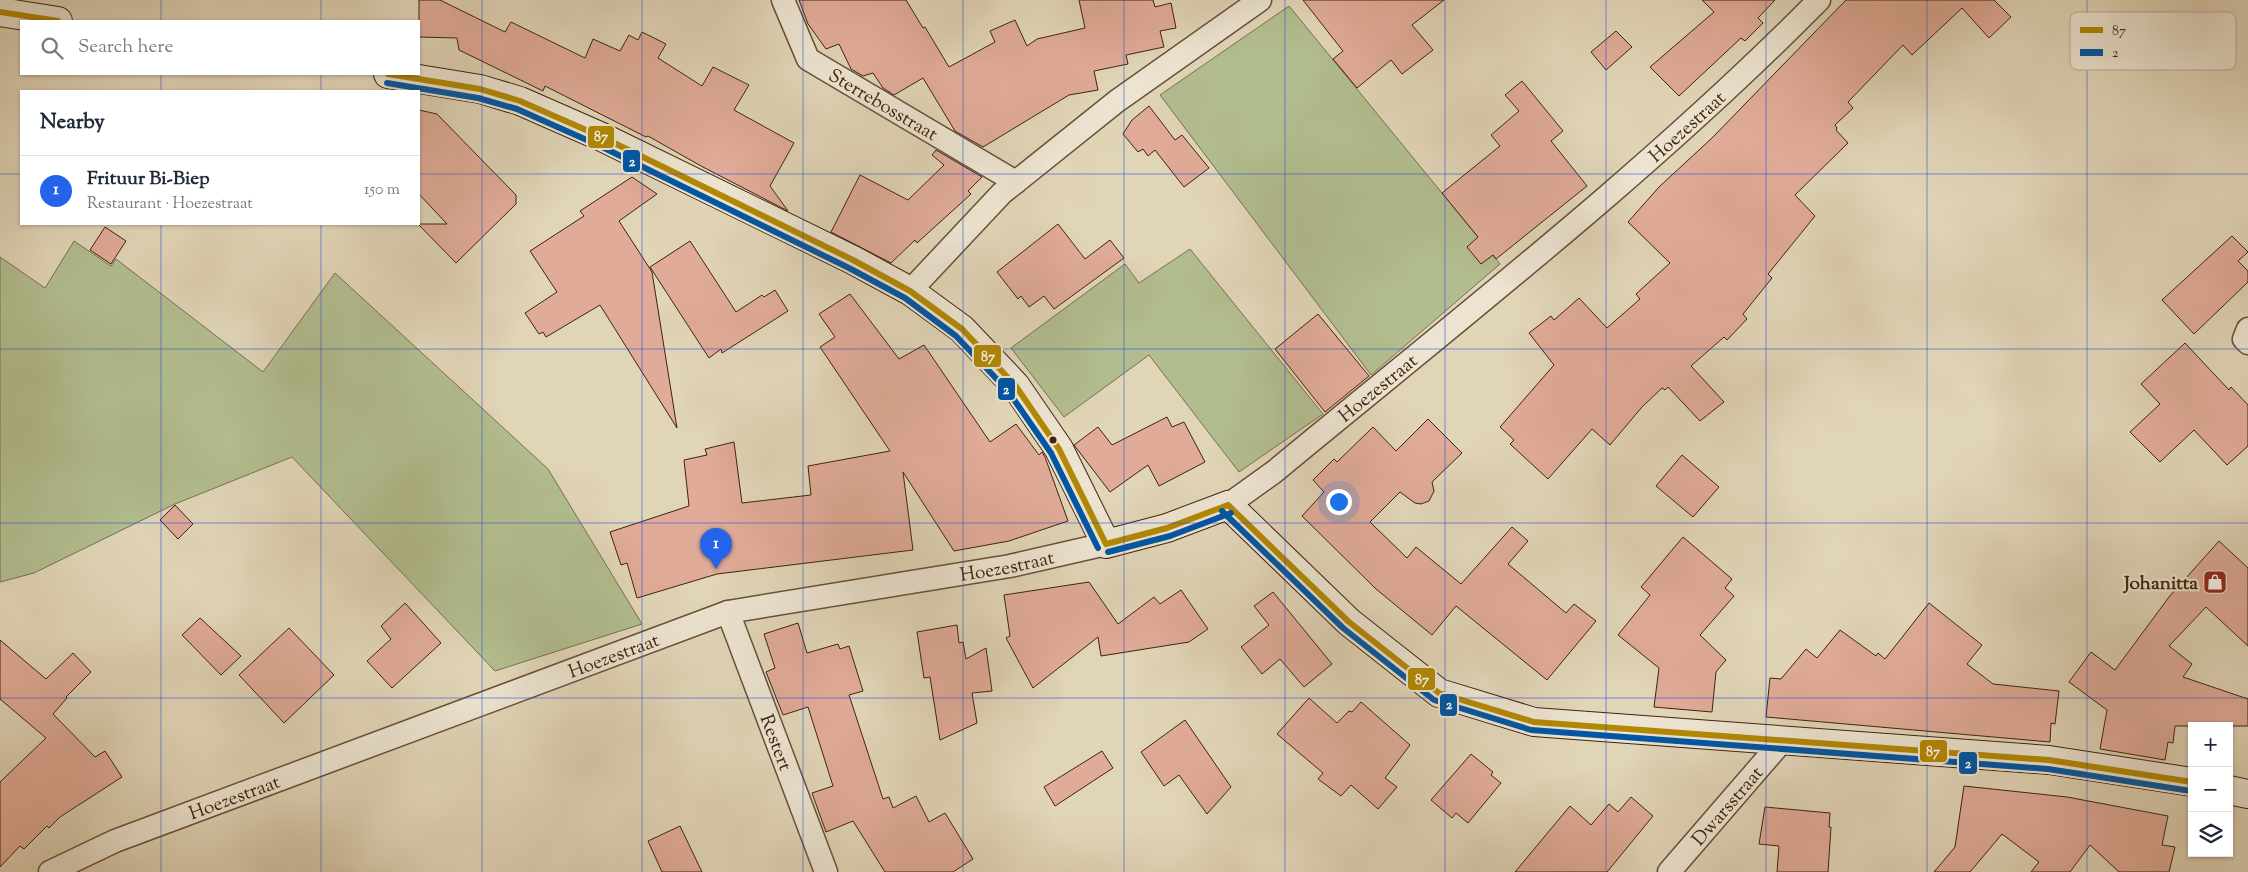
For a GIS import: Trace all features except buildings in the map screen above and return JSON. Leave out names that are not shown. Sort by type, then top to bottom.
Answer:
[{"type":"street","name":"Sterrebosstraat","points":[[783,0],[808,59],[1016,182]]},
{"type":"street","points":[[910,291],[1002,193],[1117,101],[1260,0]]},
{"type":"street","name":"Hoezestraat","points":[[50,872],[115,841],[728,612],[1010,566],[1167,528],[1228,505],[1274,472],[1610,193],[1766,53],[1819,0]]},
{"type":"street","points":[[0,12],[52,20]]},
{"type":"street","points":[[394,75],[480,89],[520,101],[602,137],[853,260],[910,291],[962,329],[1014,384],[1059,449],[1106,544]]},
{"type":"street","points":[[2248,328],[2244,339],[2248,343]]},
{"type":"street","points":[[1228,505],[1349,622],[1439,693],[1534,722],[2049,760],[2188,781]]},
{"type":"street","name":"Restert","points":[[728,612],[826,872]]},
{"type":"street","name":"Dwarsstraat","points":[[1669,872],[1784,739]]},
{"type":"street","points":[[2233,791],[2248,794]]},
{"type":"green space","points":[[1289,6],[1500,264],[1371,375],[1160,95]]},
{"type":"green space","points":[[74,241],[111,266],[116,259],[263,372],[335,273],[548,469],[642,624],[495,671],[292,457],[175,504],[34,573],[0,582],[0,257],[45,288]]},
{"type":"green space","points":[[1190,249],[1323,414],[1239,472],[1149,355],[1064,417],[1011,348],[1125,264],[1139,283]]},
{"type":"transit line","name":"87","points":[[0,12],[52,20]]},
{"type":"transit line","name":"87","points":[[394,75],[480,89],[520,101],[602,137],[853,260],[910,291],[962,329],[1015,385],[1059,449],[1106,544]]},
{"type":"transit line","name":"2","points":[[387,83],[478,98],[517,109],[598,145],[849,268],[905,298],[956,336],[1008,391],[1051,453],[1098,548]]},
{"type":"transit line","name":"87","points":[[1228,505],[1349,622],[1439,693],[1534,722],[2049,760],[2188,781]]},
{"type":"transit line","name":"87","points":[[1106,544],[1167,528],[1228,505]]},
{"type":"transit line","name":"2","points":[[1222,511],[1343,628],[1434,700],[1531,730],[2048,769],[2188,791]]},
{"type":"transit line","name":"2","points":[[1108,552],[1170,536],[1231,513]]},
{"type":"place","name":"Frituur Bi-Biep","points":[[716,569]]},
{"type":"place","name":"Johanitta","points":[[2215,582]]}]
